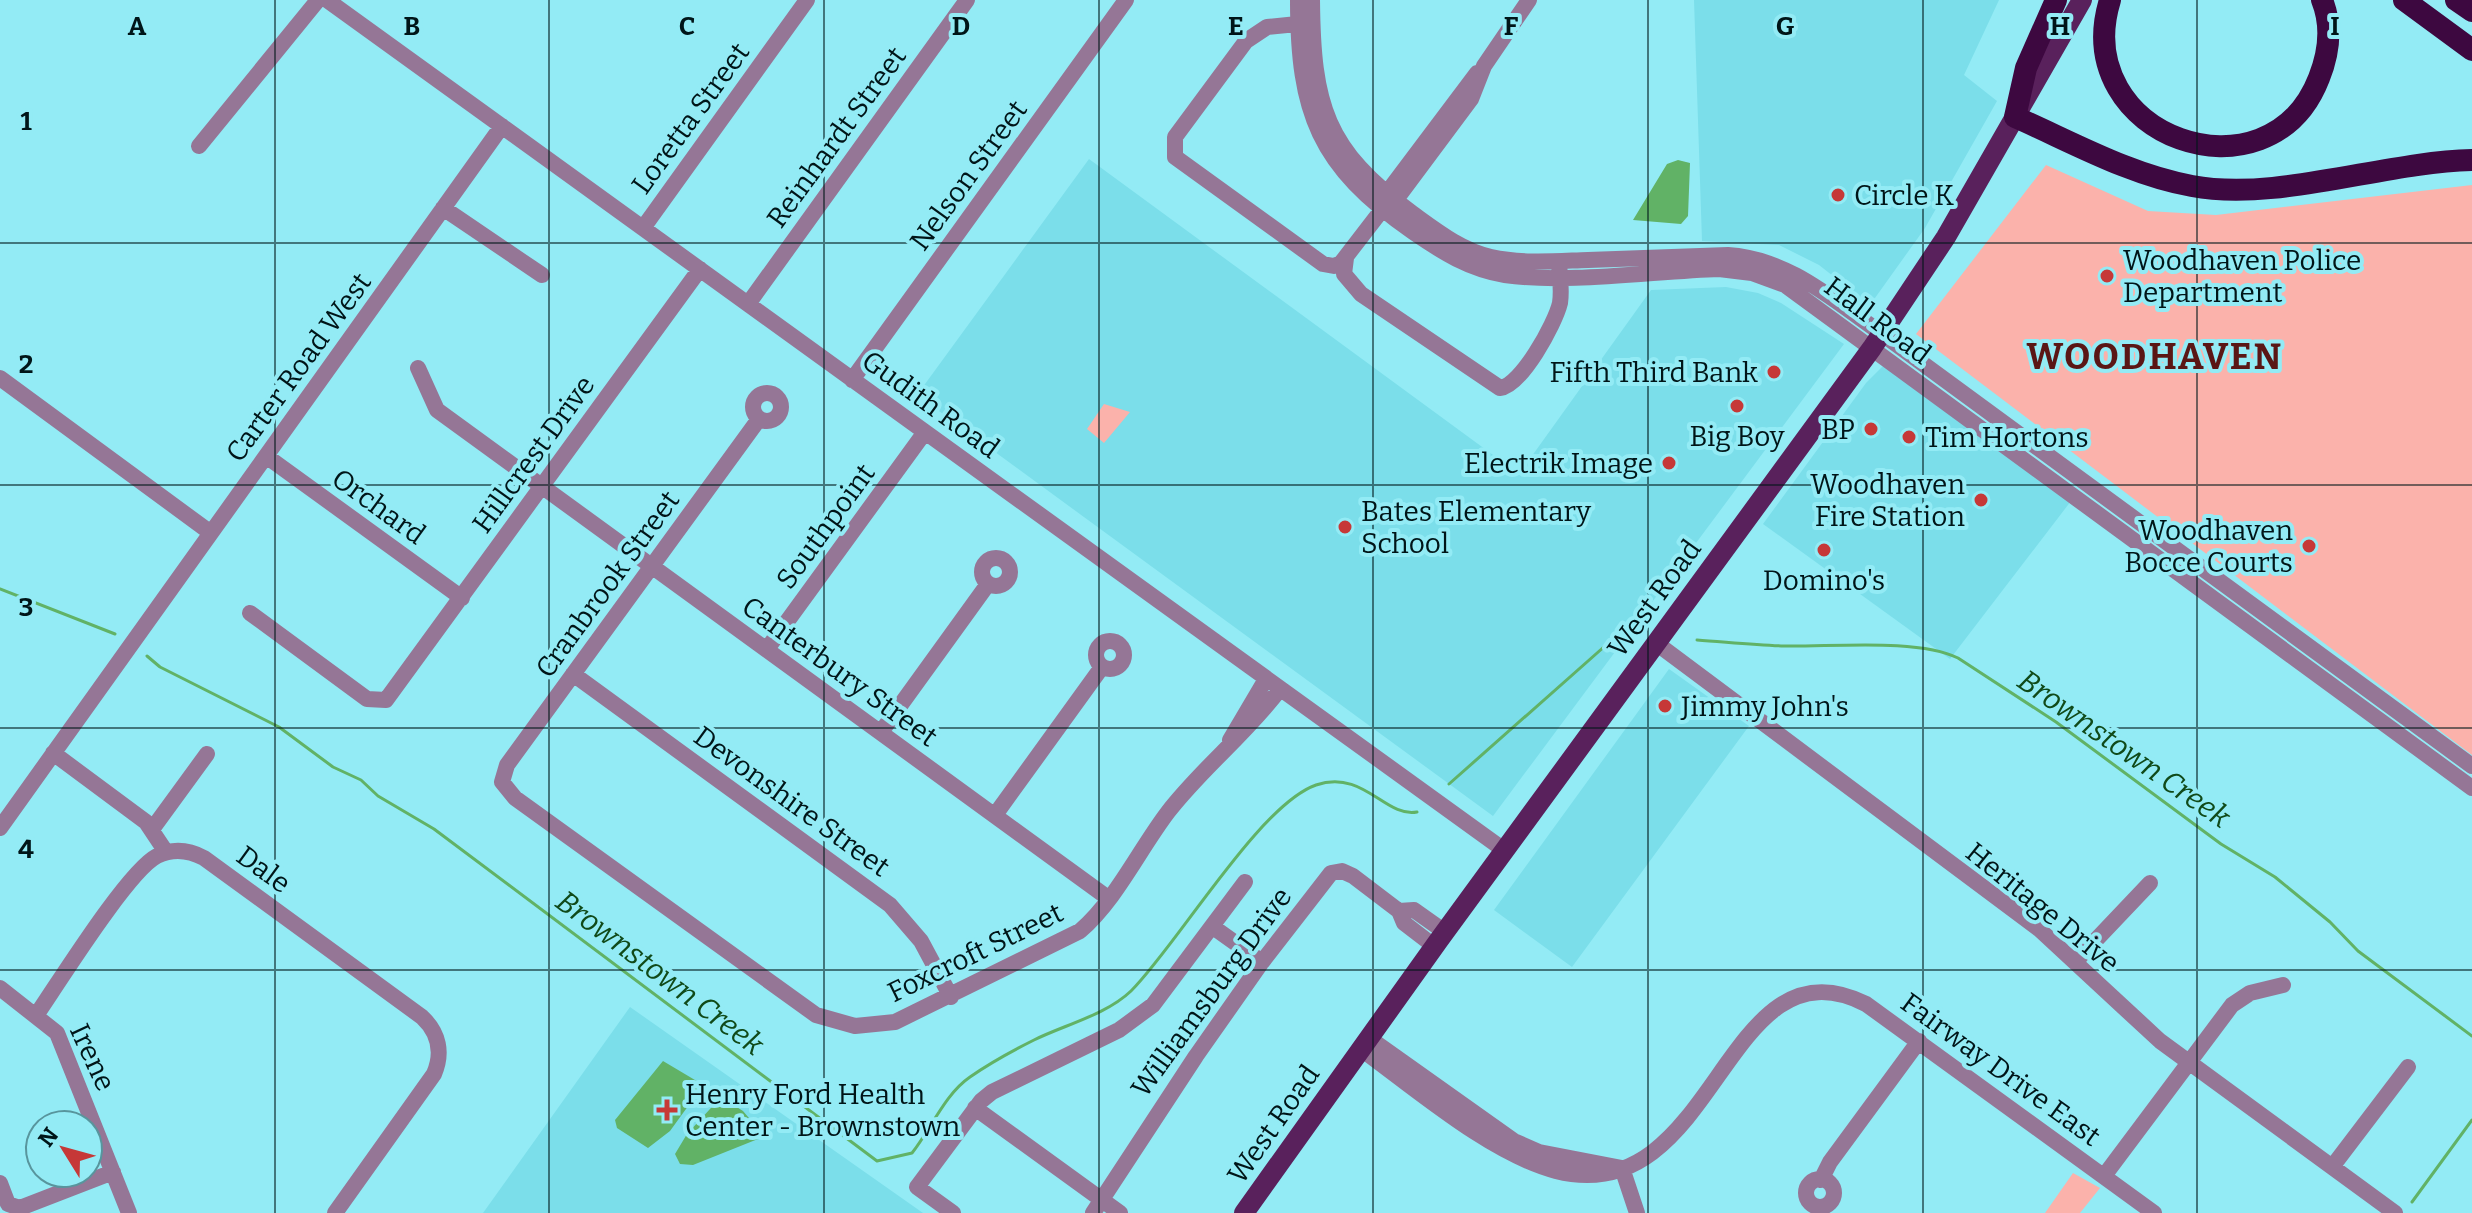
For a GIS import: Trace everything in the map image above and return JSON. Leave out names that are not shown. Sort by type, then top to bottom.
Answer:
[{"type":"highway","points":[[2056,0],[2026,68],[2015,117],[2143,172],[2206,188],[2262,188],[2415,163],[2472,160]]},
{"type":"highway","points":[[2110,0],[2105,50],[2122,95],[2141,118],[2159,131],[2190,143],[2212,146],[2245,143],[2266,135],[2282,125],[2308,99],[2326,54],[2328,25],[2322,0]]},
{"type":"highway","points":[[2404,0],[2472,50]]},
{"type":"highway","points":[[2456,0],[2472,11]]},
{"type":"main road","name":"West Road","points":[[1244,1213],[1439,939],[1877,340],[1946,237],[2082,0]]},
{"type":"street","name":"Loretta Street","points":[[643,228],[807,0]]},
{"type":"street","name":"Reinhardt Street","points":[[748,304],[967,0]]},
{"type":"street","name":"Nelson Street","points":[[852,380],[1126,0]]},
{"type":"street","name":"Hall Road","points":[[1298,0],[1329,122],[1353,162],[1439,250],[1470,266],[1508,275],[1559,268],[1703,263],[1788,278],[2100,504],[2287,652],[2466,783]]},
{"type":"street","name":"Hall Road","points":[[1305,23],[1312,0]]},
{"type":"street","points":[[1305,23],[1267,27],[1246,41],[1175,137],[1173,152],[1178,160],[1255,212],[1312,259],[1334,266],[1346,258],[1388,200],[1471,99],[1484,66],[1529,0]]},
{"type":"street","name":"Gudith Road","points":[[327,1],[1504,850]]},
{"type":"street","points":[[199,146],[327,1]]},
{"type":"street","name":"Carter Road West","points":[[0,828],[502,126]]},
{"type":"street","points":[[443,208],[542,275]]},
{"type":"street","points":[[1346,258],[1344,274],[1361,294],[1500,388],[1514,383],[1552,326],[1560,299],[1559,268]]},
{"type":"street","name":"Hillcrest Drive","points":[[250,613],[374,702],[391,696],[700,269]]},
{"type":"street","name":"Canterbury Street","points":[[418,368],[437,410],[1108,898]]},
{"type":"street","points":[[0,378],[211,533]]},
{"type":"street","name":"Cranbrook Street","points":[[502,782],[507,765],[759,419]]},
{"type":"street","name":"Southpoint","points":[[767,649],[925,432]]},
{"type":"street","name":"Orchard","points":[[266,456],[462,598]]},
{"type":"street","name":"Hall Road","points":[[2100,504],[2297,638],[2471,765]]},
{"type":"street","points":[[881,732],[988,584]]},
{"type":"street","points":[[2287,652],[2297,638]]},
{"type":"street","name":"Heritage Drive","points":[[1656,643],[2039,929],[2144,1027],[2395,1213]]},
{"type":"street","points":[[995,815],[1102,667]]},
{"type":"street","name":"Devonshire Street","points":[[573,674],[890,905],[921,941],[951,997]]},
{"type":"street","name":"Foxcroft Street","points":[[502,782],[505,790],[527,807],[816,1015],[855,1026],[883,1025],[951,997],[1071,937],[1091,921],[1169,811],[1253,724],[1273,684]]},
{"type":"street","points":[[37,1014],[134,878],[152,859],[166,852],[153,828],[53,753]]},
{"type":"street","points":[[153,828],[207,754]]},
{"type":"street","points":[[2466,783],[2471,765]]},
{"type":"street","name":"Dale","points":[[166,852],[194,853],[228,875],[422,1017],[432,1028],[439,1045],[434,1074],[335,1213]]},
{"type":"street","name":"Williamsburg Drive","points":[[1098,1207],[1148,1125],[1262,962],[1335,871],[1348,873],[1399,911],[1404,923],[1439,939]]},
{"type":"street","points":[[953,1213],[917,1187],[975,1108],[992,1092],[1136,1019],[1167,990],[1245,882]]},
{"type":"street","points":[[2075,962],[2150,883]]},
{"type":"street","points":[[1213,927],[1262,962]]},
{"type":"street","points":[[2104,1176],[2232,1005],[2250,993],[2283,985]]},
{"type":"street","name":"Irene","points":[[1,991],[53,1027],[64,1047],[129,1213]]},
{"type":"street","name":"Fairway Drive East","points":[[1622,1168],[1650,1155],[1674,1136],[1760,1020],[1780,1003],[1807,993],[1828,992],[1854,998],[1919,1041],[2154,1213]]},
{"type":"street","points":[[1821,1180],[1830,1162],[1919,1041]]},
{"type":"street","points":[[1365,1043],[1470,1118],[1514,1141],[1539,1152],[1622,1168],[1637,1213]]},
{"type":"street","points":[[2332,1167],[2408,1067]]},
{"type":"street","points":[[975,1108],[1098,1207],[1120,1213]]},
{"type":"street","points":[[0,1183],[8,1204],[20,1208],[113,1172]]},
{"type":"shaded area","points":[[1694,0],[1999,0],[1964,75],[1997,101],[1925,228],[1870,305],[1819,265],[1779,245],[1702,241]]},
{"type":"shaded area","name":"Bates Elementary School","points":[[1089,159],[1519,474],[1651,290],[1726,287],[1758,293],[1781,303],[1844,344],[1493,816],[917,395]]},
{"type":"shaded area","points":[[1678,160],[1690,163],[1688,216],[1681,224],[1633,220],[1667,164]]},
{"type":"shaded area","points":[[2046,165],[2148,211],[2216,215],[2472,185],[2472,755],[1916,334]]},
{"type":"shaded area","points":[[1884,365],[2071,501],[1950,659],[1763,524],[1866,383]]},
{"type":"shaded area","points":[[1104,404],[1130,412],[1104,443],[1087,429]]},
{"type":"shaded area","points":[[1669,669],[1749,726],[1572,967],[1494,910]]},
{"type":"shaded area","name":"Henry Ford Health Center - Brownstown","points":[[630,1007],[923,1213],[483,1213]]},
{"type":"shaded area","points":[[663,1061],[700,1083],[699,1091],[670,1131],[648,1148],[617,1128],[615,1120]]},
{"type":"shaded area","points":[[721,1097],[743,1111],[760,1131],[758,1139],[693,1165],[680,1164],[675,1154],[687,1134]]},
{"type":"shaded area","points":[[2073,1173],[2100,1188],[2080,1213],[2045,1213]]},
{"type":"waterway","name":"Brownstown Creek","points":[[0,589],[115,634]]},
{"type":"waterway","name":"Brownstown Creek","points":[[1449,784],[1614,638]]},
{"type":"waterway","name":"Brownstown Creek","points":[[1697,640],[1784,646],[1898,646],[1921,648],[1958,658],[2056,722],[2221,844],[2275,877],[2330,922],[2358,951],[2472,1036]]},
{"type":"waterway","name":"Brownstown Creek","points":[[147,656],[160,667],[279,727],[333,767],[361,780],[378,796],[434,829],[877,1161],[912,1153],[953,1093],[978,1072],[1034,1040],[1110,1007],[1131,991],[1245,847],[1294,798],[1316,785],[1348,783],[1394,808],[1417,812]]},
{"type":"waterway","points":[[2412,1202],[2472,1120]]},
{"type":"place","name":"Circle K","points":[[1838,195]]},
{"type":"place","name":"Woodhaven Police Department","points":[[2107,276]]},
{"type":"place","name":"Fifth Third Bank","points":[[1774,372]]},
{"type":"place","name":"Big Boy","points":[[1737,406]]},
{"type":"place","name":"BP","points":[[1871,429]]},
{"type":"place","name":"Tim Hortons","points":[[1909,437]]},
{"type":"place","name":"Electrik Image","points":[[1669,463]]},
{"type":"place","name":"Woodhaven Fire Station","points":[[1981,500]]},
{"type":"place","name":"Bates Elementary School","points":[[1345,527]]},
{"type":"place","name":"Woodhaven Bocce Courts","points":[[2309,546]]},
{"type":"place","name":"Domino's","points":[[1824,550]]},
{"type":"place","name":"Jimmy John's","points":[[1665,706]]},
{"type":"place","name":"Henry Ford Health Center - Brownstown","points":[[667,1110]]},
{"type":"district","name":"WOODHAVEN","points":[[2155,356]]}]
